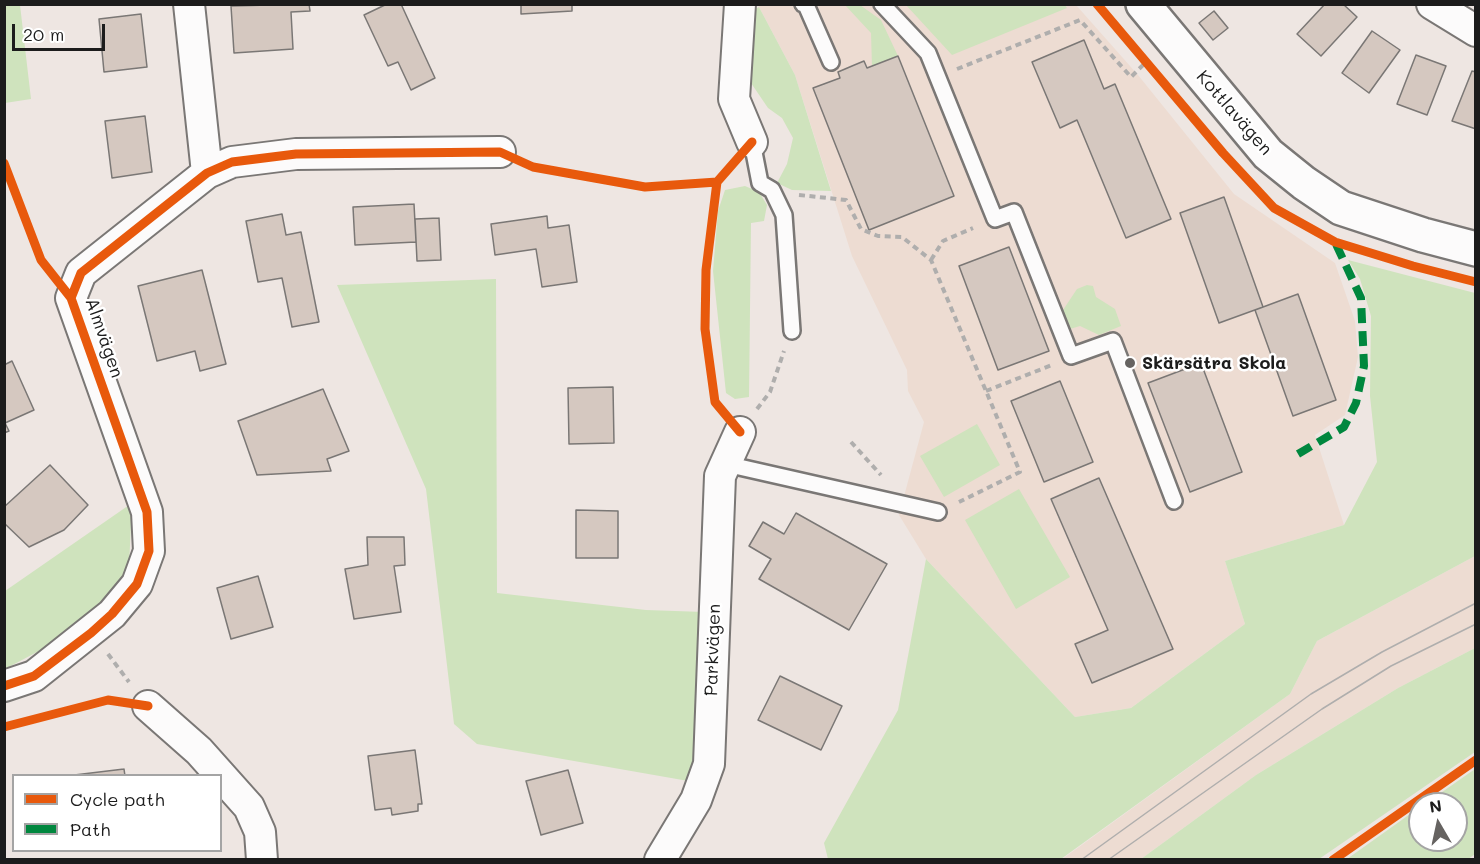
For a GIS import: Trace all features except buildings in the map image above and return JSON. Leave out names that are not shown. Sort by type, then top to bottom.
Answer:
[{"type":"street","points":[[189,4],[207,173]]},
{"type":"street","points":[[740,4],[734,99],[752,142]]},
{"type":"street","name":"Kottlavägen","points":[[1143,4],[1268,154],[1304,183],[1341,208],[1424,236],[1476,249]]},
{"type":"street","points":[[1432,4],[1476,31]]},
{"type":"street","name":"Almvägen","points":[[4,686],[33,676],[91,633],[112,614],[137,584],[149,551],[147,512],[71,298],[81,273],[207,173],[232,162],[296,154],[500,152]]},
{"type":"street","name":"Parkvägen","points":[[660,860],[696,800],[709,764],[720,476],[740,432]]},
{"type":"street","points":[[148,706],[199,751],[220,774]]},
{"type":"street","points":[[222,777],[249,807],[260,832],[262,860]]},
{"type":"lane","points":[[803,4],[806,5],[831,62]]},
{"type":"lane","points":[[882,4],[928,52],[995,219],[1014,212],[1071,356],[1113,340],[1174,501]]},
{"type":"lane","points":[[752,142],[760,183],[772,190],[784,215],[792,331]]},
{"type":"lane","points":[[726,464],[938,512]]},
{"type":"path","points":[[938,77],[1080,20],[1131,77],[1146,62]]},
{"type":"path","points":[[1139,54],[1154,71]]},
{"type":"path","points":[[800,195],[846,200],[861,229],[878,236],[902,237],[931,260],[1020,472],[938,512]]},
{"type":"path","points":[[931,260],[943,240],[980,226]]},
{"type":"path","points":[[740,432],[770,392],[792,331]]},
{"type":"path","points":[[986,391],[1056,363]]},
{"type":"path","points":[[851,442],[887,481]]},
{"type":"path","points":[[91,633],[148,706]]},
{"type":"shaded area","name":"Skärsätra Skola","points":[[758,5],[1076,5],[1138,75],[1234,194],[1335,263],[1355,321],[1358,357],[1345,415],[1315,435],[1344,525],[1225,561],[1245,624],[1131,708],[1075,717],[926,559],[899,515],[924,422],[908,391],[907,370],[852,256],[795,75]]},
{"type":"shaded area","points":[[1475,556],[1475,648],[1398,688],[1256,775],[1141,859],[1061,860],[1290,694],[1317,641]]},
{"type":"green space","points":[[5,4],[20,5],[31,99],[5,103]]},
{"type":"green space","points":[[1064,4],[1067,8],[952,55],[906,5]]},
{"type":"green space","points":[[845,5],[860,5],[881,20],[898,56],[872,67],[871,33]]},
{"type":"green space","points":[[759,7],[795,75],[831,191],[792,190],[777,183],[787,164],[793,138],[782,118],[768,108],[751,83],[750,12]]},
{"type":"green space","points":[[745,186],[759,192],[767,205],[764,221],[751,223],[749,397],[735,399],[726,393],[713,271],[718,211],[725,190]]},
{"type":"green space","points":[[1348,260],[1475,293],[1475,556],[1317,641],[1290,694],[1061,859],[828,859],[824,843],[898,710],[926,559],[1075,717],[1131,708],[1245,624],[1225,561],[1344,525],[1377,462],[1370,396],[1371,316],[1360,279]]},
{"type":"green space","points":[[496,279],[497,593],[646,610],[704,612],[694,782],[477,744],[454,724],[426,489],[337,285]]},
{"type":"green space","points":[[1087,285],[1093,286],[1096,297],[1115,309],[1121,326],[1099,335],[1080,326],[1070,329],[1063,310],[1077,289]]},
{"type":"green space","points":[[977,424],[1000,465],[944,497],[920,456]]},
{"type":"green space","points":[[1019,489],[1070,577],[1016,609],[965,520]]},
{"type":"green space","points":[[132,503],[129,566],[116,592],[54,643],[5,669],[5,591]]},
{"type":"green space","points":[[1475,648],[1475,752],[1417,792],[1408,792],[1408,798],[1319,859],[1141,859],[1256,775],[1398,688]]},
{"type":"green space","points":[[1475,769],[1475,854],[1467,860],[1347,859],[1408,816],[1408,852],[1468,852],[1468,792],[1442,792]]},
{"type":"tram line","points":[[1081,860],[1311,694],[1382,652],[1476,603]]},
{"type":"tram line","points":[[1108,860],[1322,709],[1391,666],[1476,624]]},
{"type":"marked path","points":[[1298,454],[1344,427],[1356,403],[1364,366],[1361,298],[1335,242]]},
{"type":"cycle path","points":[[1097,4],[1223,153],[1274,208],[1335,242],[1413,266],[1476,282]]},
{"type":"cycle path","points":[[740,432],[715,402],[705,329],[706,270],[717,182],[752,142]]},
{"type":"cycle path","points":[[4,686],[34,676],[91,633],[112,614],[137,584],[149,551],[147,512],[71,298],[81,273],[207,173],[232,162],[296,154],[500,152],[533,167],[645,187],[717,182]]},
{"type":"cycle path","points":[[4,163],[41,260],[71,298]]},
{"type":"cycle path","points":[[4,727],[108,700],[148,706]]},
{"type":"cycle path","points":[[1333,860],[1476,760]]},
{"type":"place","name":"Skärsätra Skola","points":[[1130,363]]}]
